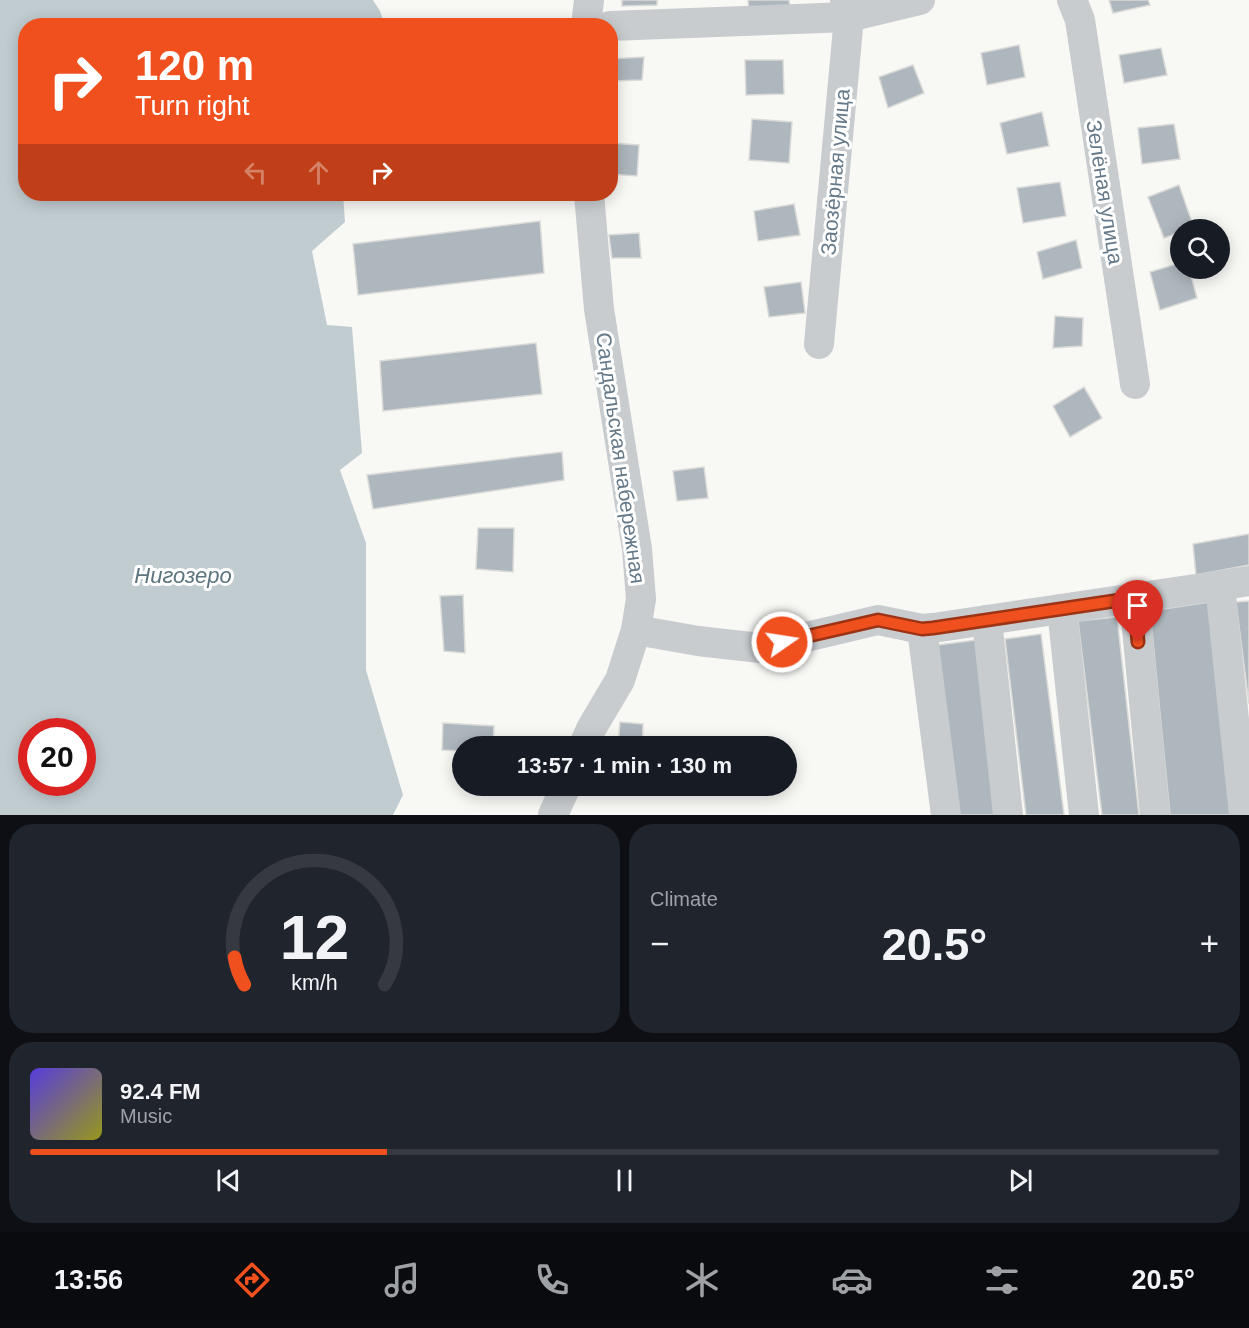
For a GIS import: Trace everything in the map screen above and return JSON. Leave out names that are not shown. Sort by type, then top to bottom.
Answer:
[{"type":"street","points":[[587,18],[589,0]]},
{"type":"street","points":[[618,25],[847,8],[920,0]]},
{"type":"street","name":"Зелёная улица","points":[[1072,0],[1080,20],[1135,384]]},
{"type":"street","name":"Заозёрная улица","points":[[819,344],[847,8]]},
{"type":"street","name":"Сандальская набережная","points":[[588,736],[620,680],[636,630],[641,599],[637,549],[598,309],[590,201]]},
{"type":"street","points":[[636,630],[698,641],[760,648],[878,620],[922,629],[1249,581]]},
{"type":"street","points":[[1220,586],[1244,815]]},
{"type":"street","points":[[1134,598],[1155,815]]},
{"type":"street","points":[[1062,609],[1084,815]]},
{"type":"street","points":[[987,620],[1008,815]]},
{"type":"street","points":[[922,629],[946,815]]},
{"type":"street","points":[[553,815],[562,796]]},
{"type":"water","name":"Нигозеро","points":[[0,0],[373,0],[380,11],[382,18],[18,18],[18,201],[344,201],[345,222],[312,251],[327,325],[352,327],[362,453],[340,470],[366,543],[366,670],[403,795],[393,815],[0,815]]},
{"type":"building","points":[[622,0],[657,0],[657,5],[622,6]]},
{"type":"building","points":[[748,0],[789,0],[790,10],[749,10]]},
{"type":"building","points":[[1109,0],[1148,0],[1150,5],[1113,13]]},
{"type":"building","points":[[1019,45],[1025,77],[987,85],[981,53]]},
{"type":"building","points":[[1161,48],[1167,75],[1124,83],[1119,55]]},
{"type":"building","points":[[644,57],[642,80],[618,81],[618,59]]},
{"type":"building","points":[[745,60],[783,60],[784,94],[746,95]]},
{"type":"building","points":[[913,65],[924,93],[888,108],[879,77]]},
{"type":"building","points":[[1042,112],[1049,146],[1007,154],[1000,123]]},
{"type":"building","points":[[752,119],[792,122],[789,163],[749,160]]},
{"type":"building","points":[[1174,124],[1180,159],[1142,164],[1138,128]]},
{"type":"building","points":[[618,144],[639,145],[637,176],[618,175]]},
{"type":"building","points":[[1060,182],[1066,216],[1023,223],[1017,188]]},
{"type":"building","points":[[1179,185],[1191,219],[1170,219],[1170,236],[1164,238],[1148,197]]},
{"type":"building","points":[[794,204],[800,235],[758,241],[754,211]]},
{"type":"building","points":[[540,221],[544,273],[358,295],[353,244]]},
{"type":"building","points":[[639,233],[641,258],[612,258],[609,235]]},
{"type":"building","points":[[1076,240],[1082,268],[1043,279],[1037,252]]},
{"type":"building","points":[[1170,266],[1170,279],[1192,279],[1197,298],[1160,310],[1150,272]]},
{"type":"building","points":[[801,282],[805,313],[769,317],[764,287]]},
{"type":"building","points":[[1055,316],[1083,318],[1082,346],[1053,348]]},
{"type":"building","points":[[536,343],[542,394],[383,411],[380,361]]},
{"type":"building","points":[[1084,387],[1102,418],[1070,437],[1053,406]]},
{"type":"building","points":[[562,452],[564,480],[373,509],[367,475]]},
{"type":"building","points":[[704,467],[708,498],[677,501],[673,471]]},
{"type":"building","points":[[478,528],[514,528],[513,572],[476,569]]},
{"type":"building","points":[[1249,534],[1249,565],[1196,575],[1193,544]]},
{"type":"building","points":[[463,595],[465,653],[444,651],[440,596]]},
{"type":"building","points":[[1249,601],[1249,704],[1236,602]]},
{"type":"building","points":[[1210,602],[1234,815],[1170,815],[1150,611]]},
{"type":"building","points":[[1117,617],[1139,815],[1102,815],[1078,621]]},
{"type":"building","points":[[1041,634],[1064,815],[1026,815],[1005,639]]},
{"type":"building","points":[[976,640],[997,815],[959,815],[938,645]]},
{"type":"building","points":[[620,722],[643,724],[642,736],[619,736]]},
{"type":"building","points":[[443,723],[494,726],[494,736],[452,736],[452,750],[442,750]]},
{"type":"route","points":[[782,642],[878,620],[922,629],[1134,598],[1138,642]]}]
